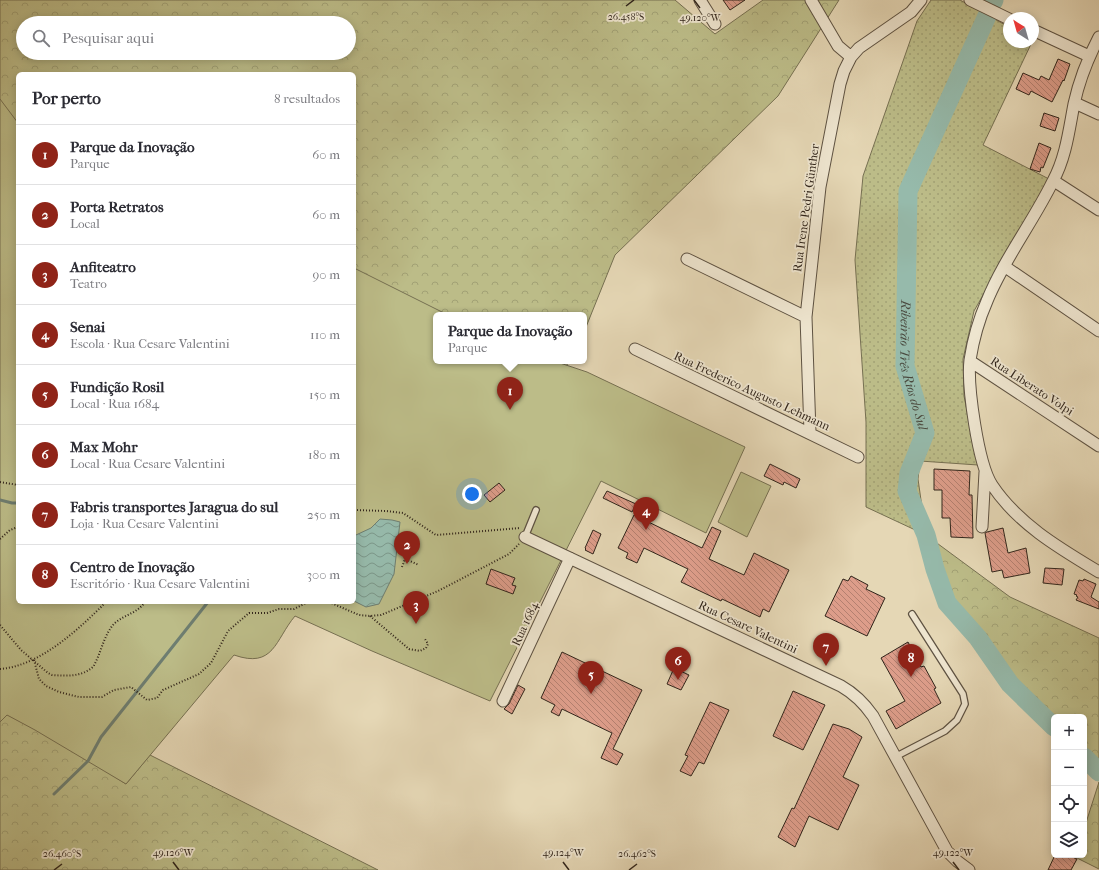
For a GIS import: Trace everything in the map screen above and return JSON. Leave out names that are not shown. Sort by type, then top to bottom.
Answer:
[{"type":"street","points":[[700,0],[715,24]]},
{"type":"street","points":[[811,0],[838,46],[851,57]]},
{"type":"street","name":"Rua Irene Pedri Günther","points":[[810,432],[806,316],[820,187],[840,84],[844,71],[851,57],[859,48],[911,12],[921,0]]},
{"type":"street","points":[[970,0],[1003,15]]},
{"type":"street","points":[[1039,33],[1089,56]]},
{"type":"street","points":[[1099,37],[1089,56],[1074,103],[1067,144],[1054,180],[1004,266],[987,300],[970,361],[972,404],[978,444],[985,472],[992,484],[1021,519],[1061,550],[1099,572]]},
{"type":"street","points":[[1074,103],[1099,114]]},
{"type":"street","points":[[1054,180],[1099,210]]},
{"type":"street","points":[[687,259],[806,316]]},
{"type":"street","points":[[1004,266],[1099,331]]},
{"type":"street","name":"Rua Frederico Augusto Lehmann","points":[[635,349],[810,432],[858,457]]},
{"type":"street","name":"Rua Liberato Volpi","points":[[970,361],[1099,446]]},
{"type":"street","points":[[982,528],[985,472]]},
{"type":"street","name":"Rua Cesare Valentini","points":[[526,534],[570,558],[842,686],[853,693],[864,703],[873,716],[948,851],[957,861],[969,870]]},
{"type":"street","name":"Rua 1684","points":[[503,701],[570,558]]},
{"type":"lane","points":[[526,534],[536,510]]},
{"type":"lane","points":[[895,757],[944,730],[957,720],[965,704],[963,694],[912,614]]},
{"type":"path","points":[[0,482],[16,485]]},
{"type":"path","points":[[334,604],[359,615],[381,615],[438,591],[509,554],[526,534],[518,528],[436,535],[403,513],[356,510]]},
{"type":"path","points":[[0,539],[10,530],[16,528]]},
{"type":"path","points":[[402,567],[405,559],[418,565]]},
{"type":"path","points":[[0,669],[7,669],[34,660],[76,629],[104,604]]},
{"type":"path","points":[[0,625],[21,650],[52,675],[80,675],[88,671],[96,662],[109,630],[114,624],[141,608],[144,604]]},
{"type":"path","points":[[34,660],[40,679],[46,686],[59,692],[79,697],[102,697],[114,690],[131,687],[147,700],[157,698],[163,690],[199,674],[211,663],[228,631],[248,613],[267,612],[279,609],[294,609],[304,604]]},
{"type":"path","points":[[370,616],[409,649],[420,651],[426,648],[428,644],[425,639]]},
{"type":"green space","points":[[0,0],[675,0],[715,34],[763,0],[839,0],[778,96],[615,255],[587,325],[587,312],[433,312],[433,364],[568,364],[524,418],[356,509],[356,72],[16,72],[16,484],[0,480]]},
{"type":"green space","points":[[931,0],[960,0],[1003,24],[1003,48],[1029,48],[983,145],[1049,179],[974,311],[963,359],[964,396],[978,465],[920,461],[918,479],[926,535],[866,507],[866,422],[855,260],[863,176],[917,21]]},
{"type":"green space","points":[[0,99],[16,120],[16,604],[356,604],[356,269],[442,312],[433,312],[433,364],[563,364],[587,372],[745,447],[706,533],[601,481],[490,701],[372,651],[295,616],[272,650],[266,655],[258,658],[247,658],[234,655],[126,784],[7,715],[0,722]]},
{"type":"green space","points":[[741,472],[771,486],[747,537],[718,522]]},
{"type":"green space","points":[[926,535],[1010,597],[1099,638],[1099,772],[1087,760],[1087,714],[1051,714],[1051,724],[1010,684],[978,638],[947,603],[935,569]]},
{"type":"green space","points":[[0,711],[62,743],[126,784],[150,755],[378,870],[0,870]]},
{"type":"green space","points":[[1099,782],[1099,869],[1077,858],[1087,858],[1087,820]]},
{"type":"water","points":[[380,519],[400,522],[394,574],[379,604],[366,607],[356,602],[356,535],[371,528]]},
{"type":"building","points":[[723,0],[745,0],[730,10]]},
{"type":"building","points":[[1058,59],[1070,64],[1064,81],[1063,80],[1052,102],[1031,91],[1029,95],[1016,89],[1023,73],[1039,80],[1041,76],[1049,80]]},
{"type":"building","points":[[1044,113],[1059,118],[1055,131],[1040,126]]},
{"type":"building","points":[[1039,143],[1051,148],[1040,172],[1030,169]]},
{"type":"building","points":[[770,464],[800,479],[796,488],[784,482],[783,485],[764,476]]},
{"type":"building","points":[[934,469],[970,471],[969,495],[972,495],[973,538],[951,537],[950,518],[942,518],[942,490],[934,490]]},
{"type":"building","points":[[499,483],[505,490],[490,502],[484,495]]},
{"type":"building","points":[[607,491],[636,504],[632,512],[603,498]]},
{"type":"building","points":[[634,515],[702,548],[712,527],[721,531],[709,559],[744,575],[754,553],[789,570],[769,612],[763,609],[760,617],[681,582],[688,569],[644,548],[637,563],[626,558],[628,553],[618,548]]},
{"type":"building","points":[[1003,528],[1008,553],[1026,548],[1030,573],[1004,578],[1002,570],[992,572],[985,533]]},
{"type":"building","points":[[593,530],[601,534],[593,554],[585,550],[585,548]]},
{"type":"building","points":[[1045,568],[1064,569],[1062,585],[1043,583]]},
{"type":"building","points":[[491,569],[515,578],[512,585],[516,586],[513,594],[486,584]]},
{"type":"building","points":[[851,576],[868,585],[866,589],[885,598],[867,636],[825,616],[843,579],[848,581]]},
{"type":"building","points":[[1084,579],[1096,584],[1091,597],[1099,602],[1099,609],[1076,600],[1078,597],[1074,594],[1079,580],[1083,581]]},
{"type":"building","points":[[908,642],[921,667],[924,666],[936,688],[934,689],[941,703],[896,729],[886,711],[905,701],[881,658]]},
{"type":"building","points":[[562,652],[642,690],[613,749],[623,754],[617,765],[601,758],[612,733],[562,709],[559,716],[551,712],[555,705],[541,698]]},
{"type":"building","points":[[674,668],[689,675],[681,690],[667,684]]},
{"type":"building","points":[[518,685],[525,689],[512,714],[504,709],[509,704]]},
{"type":"building","points":[[793,691],[825,705],[803,750],[773,736]]},
{"type":"building","points":[[710,702],[729,710],[704,764],[699,762],[691,776],[680,771],[688,756],[685,755]]},
{"type":"building","points":[[833,724],[849,729],[862,737],[843,777],[859,785],[838,830],[809,816],[795,847],[778,837],[792,808],[794,809]]},
{"type":"building","points":[[1054,858],[1077,859],[1071,870],[1048,870]]},
{"type":"waterway","name":"Ribeirão Três Rios do Sul","points":[[987,16],[908,191],[905,366],[925,433],[909,473],[907,491],[926,535],[935,569],[947,603],[978,638],[1010,684],[1051,724]]},
{"type":"waterway","points":[[0,500],[16,503]]},
{"type":"waterway","points":[[54,794],[88,761],[101,737],[206,604]]},
{"type":"waterway","name":"Ribeirão Três Rios do Sul","points":[[1087,760],[1099,772]]},
{"type":"place","name":"Parque da Inovação","points":[[510,410]]},
{"type":"place","name":"Senai","points":[[646,530]]},
{"type":"place","name":"Porta Retratos","points":[[407,564]]},
{"type":"place","name":"Anfiteatro","points":[[416,624]]},
{"type":"place","name":"Fabris transportes Jaragua do sul","points":[[826,666]]},
{"type":"place","name":"Centro de Inovação","points":[[911,677]]},
{"type":"place","name":"Max Mohr","points":[[678,680]]},
{"type":"place","name":"Fundição Rosil","points":[[591,694]]}]
